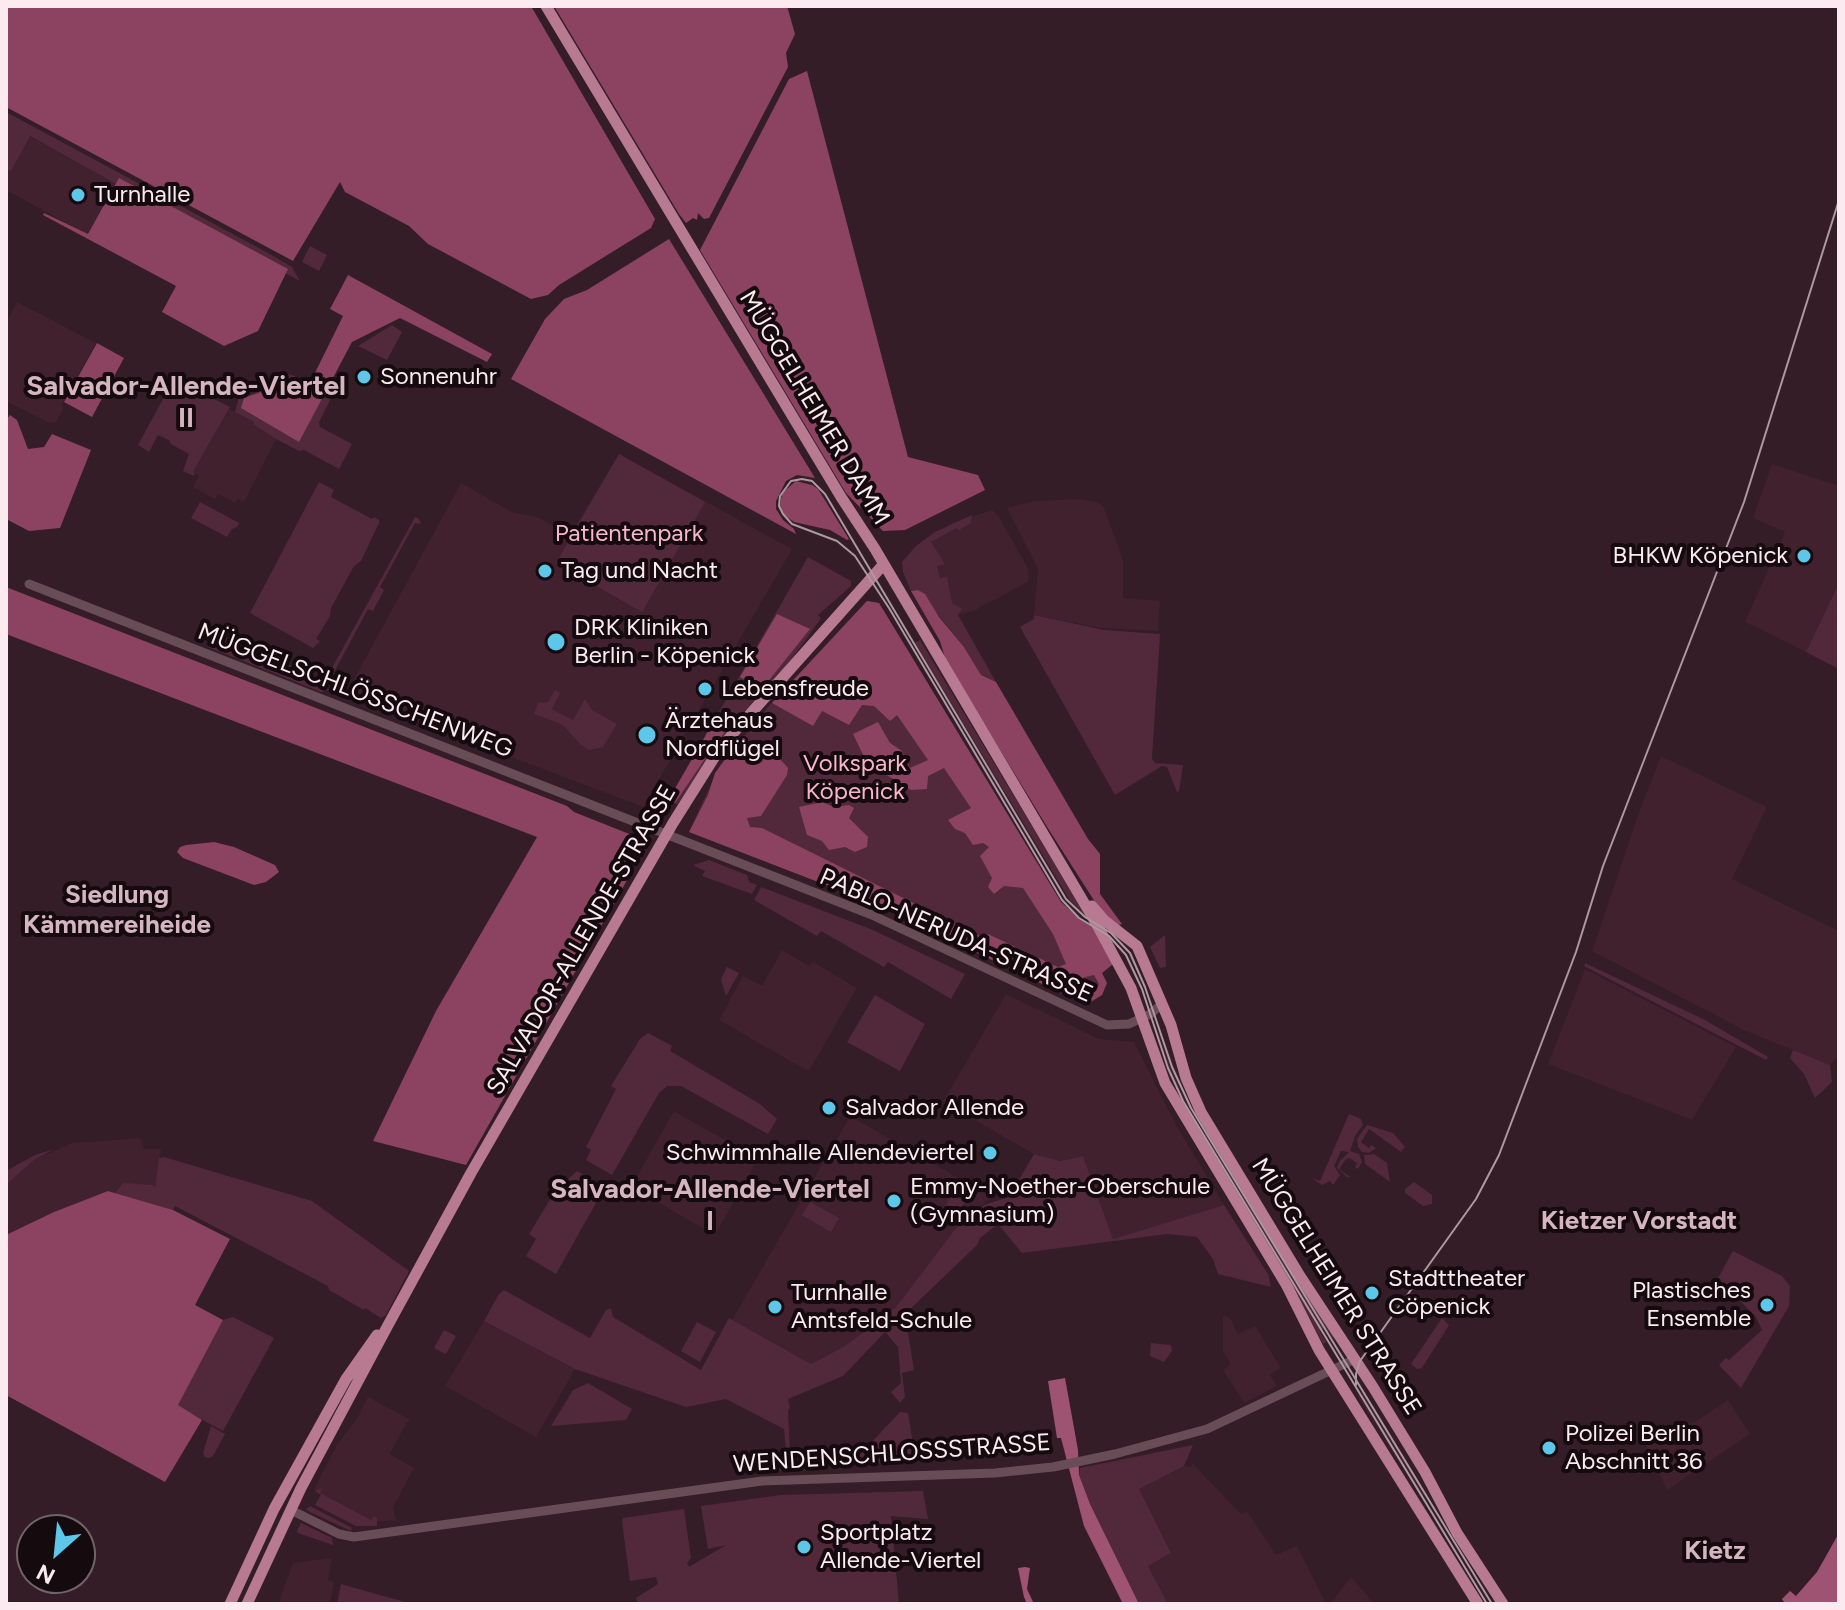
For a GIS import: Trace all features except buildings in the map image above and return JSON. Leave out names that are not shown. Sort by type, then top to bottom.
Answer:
[{"type":"main road","name":"MÜGGELHEIMER DAMM","points":[[546,6],[883,565],[1116,958],[1133,993]]},
{"type":"main road","name":"SALVADOR-ALLENDE-STRASSE","points":[[247,1604],[291,1510],[387,1327],[491,1138],[666,836],[717,753],[765,695],[883,565]]},
{"type":"main road","name":"MÜGGELHEIMER DAMM","points":[[1042,834],[1056,846],[1097,913],[1137,946],[1152,984]]},
{"type":"main road","name":"MÜGGELHEIMER STRASSE","points":[[1152,984],[1201,1112],[1300,1276],[1425,1472],[1457,1533],[1503,1604]]},
{"type":"main road","name":"MÜGGELHEIMER STRASSE","points":[[1133,993],[1165,1083],[1287,1286],[1307,1329],[1331,1369],[1478,1604]]},
{"type":"main road","name":"SALVADOR-ALLENDE-STRASSE","points":[[230,1604],[247,1562],[346,1379],[373,1339],[387,1327]]},
{"type":"main road","name":"WENDENSCHLOSSSTRASSE","points":[[278,1504],[291,1510]]},
{"type":"street","name":"MÜGGELSCHLÖSSCHENWEG","points":[[29,584],[666,836]]},
{"type":"street","name":"PABLO-NERUDA-STRASSE","points":[[666,836],[872,915],[1107,1025],[1125,1025],[1142,1019]]},
{"type":"street","points":[[1142,1019],[1162,1004]]},
{"type":"street","name":"WENDENSCHLOSSSTRASSE","points":[[291,1510],[339,1534],[354,1537],[786,1479],[995,1473],[1053,1467],[1207,1429],[1355,1359]]},
{"type":"shaded area","points":[[6,6],[531,6],[655,219],[651,228],[548,295],[531,299],[428,244],[409,226],[345,192],[340,182],[293,261],[6,107]]},
{"type":"shaded area","points":[[554,6],[787,6],[795,34],[786,53],[788,67],[709,218],[704,219],[698,213],[697,220],[693,218],[686,223],[679,214]]},
{"type":"shaded area","points":[[807,71],[908,457],[978,475],[985,490],[905,530],[883,531],[846,493],[700,250],[789,79]]},
{"type":"shaded area","points":[[6,123],[116,184],[88,235],[6,190]]},
{"type":"shaded area","points":[[119,178],[288,269],[258,331],[224,346],[162,312],[176,286],[43,215],[88,234]]},
{"type":"shaded area","points":[[669,239],[815,478],[797,475],[786,481],[776,501],[776,509],[796,534],[511,379],[545,319],[564,299],[587,290]]},
{"type":"shaded area","points":[[348,275],[492,354],[487,362],[400,318],[352,342],[299,442],[241,408],[244,398],[287,383],[307,389],[343,316],[330,309]]},
{"type":"shaded area","points":[[17,302],[96,343],[62,404],[63,409],[56,422],[49,423],[6,401],[6,323]]},
{"type":"shaded area","points":[[97,343],[124,358],[92,417],[64,402]]},
{"type":"shaded area","points":[[229,409],[255,422],[254,425],[276,439],[244,502],[238,499],[235,503],[218,494],[215,499],[193,487],[199,476],[193,472]]},
{"type":"shaded area","points":[[10,415],[17,420],[28,449],[44,447],[52,434],[91,450],[60,528],[29,531],[6,519],[6,420]]},
{"type":"shaded area","name":"DRK Kliniken Berlin - Köpenick","points":[[619,454],[792,549],[643,807],[346,694],[461,483],[512,512],[537,517],[570,535]]},
{"type":"shaded area","name":"BHKW Köpenick","points":[[1772,464],[1839,486],[1839,583],[1806,652],[1745,622],[1785,532],[1753,518]]},
{"type":"shaded area","points":[[796,481],[818,489],[849,539],[830,530],[794,522],[783,514],[780,507],[782,493]]},
{"type":"shaded area","points":[[1080,499],[1098,502],[1104,508],[1123,560],[1123,598],[1160,601],[1158,631],[1101,628],[1034,615],[1038,569],[1007,508],[1034,501]]},
{"type":"shaded area","points":[[992,510],[1028,568],[1029,581],[974,611],[957,615],[916,546],[953,523]]},
{"type":"shaded area","points":[[6,587],[567,806],[574,812],[642,839],[645,846],[626,882],[466,1165],[373,1141],[436,1011],[537,837],[6,634]]},
{"type":"shaded area","points":[[918,590],[925,594],[981,675],[996,682],[1088,839],[1100,854],[1100,894],[1122,924],[1102,913],[1049,830],[946,661],[940,641],[911,591]]},
{"type":"shaded area","points":[[867,601],[879,603],[1061,902],[1094,928],[1113,964],[1102,973],[1107,983],[1102,995],[1088,1006],[875,904],[689,832],[708,795],[715,773],[742,737],[779,758],[788,768],[787,775],[761,816],[747,818],[750,827],[762,828],[980,936],[988,934],[1058,967],[1066,964],[1053,934],[1023,888],[1004,886],[994,894],[988,887],[992,878],[980,856],[989,847],[983,843],[973,845],[965,833],[955,829],[948,820],[971,808],[944,768],[928,776],[927,789],[911,790],[867,763],[853,734],[878,722],[890,743],[902,751],[910,768],[928,760],[897,715],[890,721],[874,706],[862,705],[849,725],[822,711],[813,726],[772,703]],"holes":[[[1094,975],[1099,984],[1096,991],[1088,994],[1080,983],[1082,978]]]},
{"type":"shaded area","points":[[777,614],[810,629],[762,689],[740,677]]},
{"type":"shaded area","points":[[713,722],[727,730],[713,747],[702,742]]},
{"type":"shaded area","points":[[699,747],[709,753],[675,803],[672,802],[669,799]]},
{"type":"shaded area","points":[[1661,756],[1767,807],[1732,879],[1839,931],[1839,1051],[1838,1057],[1830,1065],[1746,1031],[1592,951]]},
{"type":"shaded area","points":[[822,802],[834,807],[849,805],[854,808],[849,818],[868,837],[867,847],[855,852],[845,847],[829,850],[822,841],[807,835],[799,807]]},
{"type":"shaded area","points":[[214,842],[275,865],[279,872],[266,882],[254,885],[183,858],[177,852],[186,845]]},
{"type":"shaded area","points":[[782,950],[809,966],[813,962],[857,988],[810,1069],[806,1070],[719,1020],[743,976],[762,986]]},
{"type":"shaded area","points":[[1585,969],[1736,1047],[1692,1120],[1548,1064]]},
{"type":"shaded area","points":[[1006,994],[1099,1039],[1134,1042],[1176,1125],[1224,1205],[1113,1239],[1083,1156],[1060,1161],[1034,1154],[943,1102]]},
{"type":"shaded area","points":[[1161,1032],[1185,1093],[1209,1131],[1201,1136],[1167,1071],[1155,1034]]},
{"type":"shaded area","points":[[674,1111],[758,1159],[713,1234],[631,1187]]},
{"type":"shaded area","points":[[852,1117],[991,1197],[956,1228],[896,1307],[845,1346],[811,1364],[732,1320]]},
{"type":"shaded area","points":[[140,1138],[144,1149],[161,1149],[155,1188],[122,1184],[115,1193],[108,1191],[6,1236],[6,1185],[34,1160],[72,1143]]},
{"type":"shaded area","points":[[108,1191],[173,1210],[230,1239],[195,1305],[223,1320],[178,1405],[202,1420],[165,1482],[6,1395],[6,1235]]},
{"type":"shaded area","points":[[1223,1315],[1230,1318],[1238,1334],[1255,1326],[1281,1368],[1270,1375],[1277,1386],[1244,1403],[1223,1370],[1231,1364],[1223,1351]]},
{"type":"shaded area","points":[[484,1321],[575,1369],[536,1437],[445,1386]]},
{"type":"shaded area","points":[[1065,1378],[1078,1450],[1079,1475],[1139,1604],[1123,1604],[1084,1526],[1061,1438],[1057,1438],[1048,1381]]},
{"type":"shaded area","points":[[1364,1391],[1428,1496],[1419,1494],[1358,1397]]},
{"type":"shaded area","points":[[368,1397],[411,1420],[390,1454],[414,1468],[393,1507],[396,1520],[365,1523],[317,1501],[321,1494],[314,1489],[338,1443],[357,1419]]},
{"type":"shaded area","points":[[1728,1400],[1750,1434],[1667,1490],[1643,1438],[1695,1422]]},
{"type":"shaded area","points":[[1192,1463],[1241,1514],[1247,1511],[1276,1555],[1297,1546],[1326,1604],[1168,1604],[1148,1566],[1171,1553],[1138,1489],[1184,1466],[1191,1467]]},
{"type":"shaded area","points":[[1839,1533],[1839,1604],[1781,1604],[1790,1591],[1796,1596],[1817,1572]]},
{"type":"shaded area","points":[[332,1558],[328,1580],[334,1582],[330,1604],[278,1604],[293,1563]]},
{"type":"shaded area","points":[[1018,1568],[1030,1568],[1027,1589],[1034,1604],[1027,1604],[1024,1597]]},
{"type":"shaded area","points":[[1351,1577],[1372,1601],[1374,1604],[1330,1604]]},
{"type":"green space","points":[[6,112],[270,254],[292,267],[300,281],[172,214],[94,223],[116,184],[30,136],[11,171],[6,169]]},
{"type":"green space","points":[[310,246],[327,255],[319,271],[302,262]]},
{"type":"green space","points":[[392,325],[402,332],[387,360],[358,346]]},
{"type":"green space","points":[[288,374],[295,376],[293,381],[331,398],[319,422],[320,427],[352,444],[339,469],[276,439],[235,412],[240,393],[243,397],[285,383],[283,378]]},
{"type":"green space","points":[[174,379],[230,407],[193,472],[194,476],[183,471],[189,454],[169,440],[158,435],[149,452],[138,445]]},
{"type":"green space","name":"Patientenpark","points":[[619,454],[705,502],[642,612],[556,563]]},
{"type":"green space","points":[[319,482],[334,490],[331,497],[372,519],[374,517],[379,523],[361,561],[354,566],[331,608],[330,616],[316,639],[320,641],[313,648],[250,613]]},
{"type":"green space","points":[[200,502],[239,523],[237,527],[227,537],[191,518]]},
{"type":"green space","points":[[972,515],[971,523],[931,542],[945,564],[937,566],[940,578],[947,577],[952,603],[962,609],[958,615],[996,682],[981,675],[964,647],[918,590],[911,591],[903,572],[902,562],[916,546],[935,532]]},
{"type":"green space","points":[[415,517],[421,524],[415,523],[380,587],[384,590],[373,611],[368,609],[332,676],[335,681],[330,682],[327,677]]},
{"type":"green space","points":[[808,557],[851,581],[851,586],[818,615],[821,618],[810,634],[784,669],[733,723],[677,805],[670,797]]},
{"type":"green space","points":[[1839,583],[1839,669],[1806,652]]},
{"type":"green space","name":"Volkspark Köpenick","points":[[867,601],[879,603],[1061,902],[1094,928],[1113,964],[1102,973],[1107,983],[1102,995],[1088,1006],[875,904],[689,832],[720,765],[768,707]]},
{"type":"green space","points":[[1034,615],[1104,630],[1160,634],[1152,759],[1155,763],[1183,765],[1179,791],[1167,767],[1162,766],[1115,795],[1020,627],[1034,619]]},
{"type":"green space","points":[[223,628],[222,634],[283,667],[287,664],[295,669],[294,673],[319,687],[323,683],[330,690],[321,692],[208,647],[215,629]]},
{"type":"green space","points":[[920,640],[1086,916],[1069,899],[915,643]]},
{"type":"green space","points":[[555,690],[560,693],[552,709],[573,720],[585,699],[592,710],[617,724],[603,747],[589,750],[563,725],[534,714],[538,703],[548,702]]},
{"type":"green space","points":[[709,860],[747,875],[749,882],[757,885],[752,894],[702,876],[705,871],[693,865]]},
{"type":"green space","points":[[761,887],[873,930],[965,974],[951,999],[888,962],[884,967],[821,931],[817,936],[754,900]]},
{"type":"green space","points":[[1165,935],[1166,967],[1160,968],[1150,947]]},
{"type":"green space","points":[[1585,963],[1705,1020],[1768,1057],[1766,1060],[1584,966]]},
{"type":"green space","points":[[727,967],[739,973],[726,996],[721,979]]},
{"type":"green space","points":[[875,995],[925,1024],[900,1071],[847,1042]]},
{"type":"green space","points":[[648,1033],[672,1046],[670,1051],[760,1104],[777,1119],[768,1134],[681,1086],[667,1086],[659,1093],[612,1175],[586,1160],[591,1150],[586,1147],[616,1089],[611,1086],[640,1039]]},
{"type":"green space","points":[[1793,1050],[1830,1065],[1832,1082],[1815,1098],[1804,1074],[1790,1058]]},
{"type":"green space","points":[[1349,1114],[1361,1119],[1363,1125],[1350,1151],[1359,1154],[1362,1162],[1358,1169],[1355,1167],[1357,1163],[1346,1159],[1339,1169],[1350,1177],[1347,1177],[1337,1168],[1349,1152],[1341,1151],[1334,1166],[1340,1175],[1333,1185],[1330,1181],[1322,1185],[1312,1178],[1320,1181]]},
{"type":"green space","points":[[1367,1125],[1393,1133],[1405,1147],[1401,1152],[1369,1129],[1361,1142],[1369,1148],[1371,1145],[1376,1148],[1369,1153],[1362,1152],[1357,1139]]},
{"type":"green space","points":[[1209,1131],[1336,1336],[1333,1338],[1325,1327],[1320,1331],[1326,1342],[1323,1344],[1299,1297],[1201,1136]]},
{"type":"green space","points":[[54,1149],[34,1160],[6,1185],[6,1171],[35,1155]]},
{"type":"green space","points":[[1034,1154],[1060,1161],[1083,1156],[1113,1239],[1224,1205],[1268,1274],[1271,1287],[1218,1274],[1213,1259],[1197,1237],[1167,1234],[1022,1253],[998,1224],[980,1238],[977,1245],[905,1314],[914,1370],[902,1373],[905,1397],[900,1403],[891,1392],[901,1383],[898,1347],[885,1332],[843,1376],[788,1399],[790,1452],[798,1466],[808,1470],[778,1469],[786,1451],[784,1429],[726,1399],[686,1407],[575,1369],[484,1321],[504,1290],[590,1338],[606,1310],[611,1308],[613,1317],[701,1370],[729,1318],[811,1364],[845,1346],[896,1307],[956,1228],[984,1205],[1009,1197]]},
{"type":"green space","points":[[1374,1154],[1387,1163],[1390,1182],[1365,1164],[1364,1155]]},
{"type":"green space","points":[[159,1158],[312,1201],[409,1271],[386,1315],[381,1318],[364,1310],[329,1290],[328,1286],[175,1206],[173,1210],[115,1193],[123,1183],[153,1185],[155,1188]]},
{"type":"green space","points":[[577,1171],[605,1187],[556,1274],[526,1256],[536,1239],[529,1234],[556,1190]]},
{"type":"green space","points":[[1414,1182],[1432,1195],[1432,1204],[1423,1206],[1405,1193],[1405,1189]]},
{"type":"green space","points":[[958,1184],[971,1191],[959,1212],[946,1205]]},
{"type":"green space","points":[[810,1202],[839,1218],[831,1232],[802,1215]]},
{"type":"green space","points":[[1733,1251],[1782,1276],[1790,1286],[1789,1306],[1741,1388],[1719,1365],[1726,1358],[1729,1360],[1762,1330],[1756,1317],[1718,1278]]},
{"type":"green space","points":[[233,1317],[274,1338],[223,1431],[177,1406],[223,1320]]},
{"type":"green space","points":[[1442,1318],[1449,1325],[1422,1368],[1417,1369],[1411,1364]]},
{"type":"green space","points":[[697,1322],[716,1332],[700,1362],[681,1351]]},
{"type":"green space","points":[[444,1330],[456,1336],[446,1354],[434,1348]]},
{"type":"green space","points":[[1151,1343],[1171,1345],[1172,1351],[1164,1362],[1150,1356]]},
{"type":"green space","points":[[588,1383],[632,1409],[626,1420],[551,1426],[573,1390]]},
{"type":"green space","points":[[900,1412],[908,1413],[916,1463],[851,1464]]},
{"type":"green space","points":[[211,1426],[225,1434],[209,1458],[203,1453]]},
{"type":"green space","points":[[1193,1445],[1184,1466],[1139,1489],[1171,1553],[1148,1566],[1168,1604],[1139,1604],[1090,1504],[1079,1475],[1080,1468]]},
{"type":"green space","points":[[322,1488],[320,1493],[371,1520],[374,1516],[377,1518],[377,1526],[356,1526],[315,1505],[321,1495],[315,1491]]},
{"type":"green space","name":"Sportplatz Allende-Viertel","points":[[923,1491],[928,1519],[891,1516],[899,1604],[638,1604],[636,1598],[658,1584],[656,1577],[630,1581],[623,1518],[684,1509],[691,1558],[687,1563],[689,1567],[726,1545],[708,1549],[701,1506],[781,1495]]},
{"type":"green space","points":[[310,1506],[352,1528],[351,1531],[310,1512],[306,1509]]},
{"type":"green space","points":[[301,1523],[332,1538],[333,1545],[298,1533]]},
{"type":"green space","points":[[341,1584],[376,1594],[413,1604],[337,1604]]},
{"type":"tram line","points":[[1356,1385],[1360,1361],[1476,1199],[1499,1155],[1576,952],[1603,866],[1744,502],[1839,200]]},
{"type":"tram line","points":[[1487,1604],[1183,1101],[1168,1068],[1142,989],[1126,955],[1109,936],[1079,918],[1062,900],[855,556],[837,541],[792,524],[783,514],[779,506],[780,496],[791,481],[812,481],[825,494],[1066,899],[1085,917],[1111,933],[1130,953],[1172,1067],[1191,1108],[1492,1604]]},
{"type":"place","name":"Turnhalle","points":[[78,195]]},
{"type":"place","name":"Sonnenuhr","points":[[364,377]]},
{"type":"place","name":"BHKW Köpenick","points":[[1804,556]]},
{"type":"place","name":"Tag und Nacht","points":[[545,571]]},
{"type":"place","name":"DRK Kliniken Berlin - Köpenick","points":[[556,642]]},
{"type":"place","name":"Lebensfreude","points":[[705,689]]},
{"type":"place","name":"Ärztehaus Nordflügel","points":[[647,735]]},
{"type":"place","name":"Salvador Allende","points":[[829,1108]]},
{"type":"place","name":"Schwimmhalle Allendeviertel","points":[[990,1153]]},
{"type":"place","name":"Emmy-Noether-Oberschule (Gymnasium)","points":[[894,1201]]},
{"type":"place","name":"Stadttheater Cöpenick","points":[[1372,1293]]},
{"type":"place","name":"Plastisches Ensemble","points":[[1767,1305]]},
{"type":"place","name":"Turnhalle Amtsfeld-Schule","points":[[775,1307]]},
{"type":"place","name":"Polizei Berlin Abschnitt 36","points":[[1549,1448]]},
{"type":"place","name":"Sportplatz Allende-Viertel","points":[[804,1547]]},
{"type":"district","name":"Salvador-Allende-Viertel II","points":[[186,403]]},
{"type":"district","name":"Siedlung Kämmereiheide","points":[[117,910]]},
{"type":"district","name":"Salvador-Allende-Viertel I","points":[[710,1206]]},
{"type":"district","name":"Kietzer Vorstadt","points":[[1639,1221]]},
{"type":"district","name":"Kietz","points":[[1715,1551]]}]
